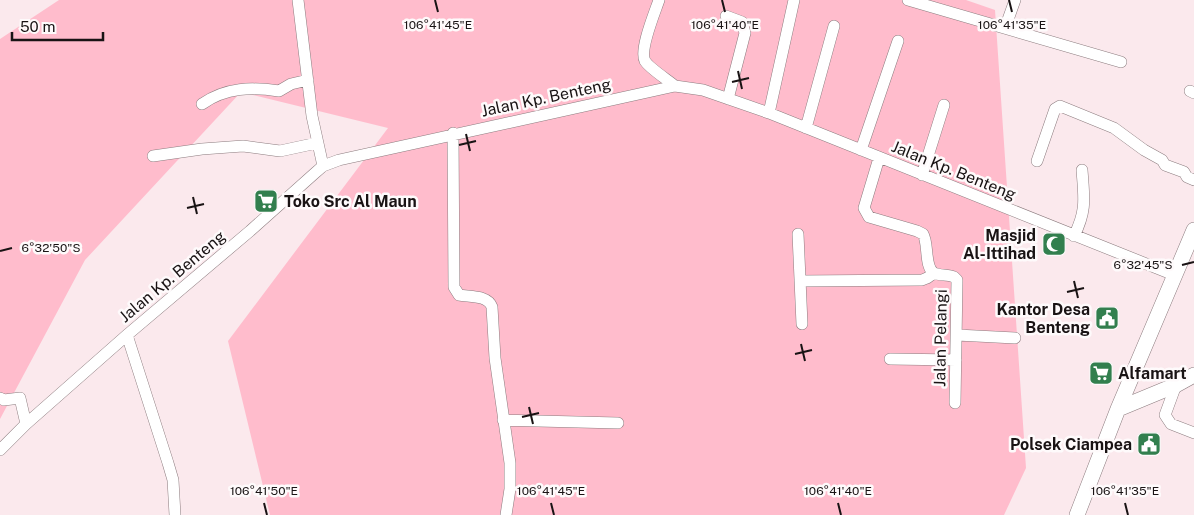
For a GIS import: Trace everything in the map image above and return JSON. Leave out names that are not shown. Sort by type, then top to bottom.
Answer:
[{"type":"main road","points":[[1077,515],[1118,409],[1194,230]]},
{"type":"main road","points":[[1118,409],[1176,385],[1194,375]]},
{"type":"street","points":[[298,0],[312,116],[323,166]]},
{"type":"street","points":[[659,0],[645,42],[643,56],[645,62],[675,86]]},
{"type":"street","points":[[769,113],[794,0]]},
{"type":"street","points":[[908,0],[1121,62]]},
{"type":"street","points":[[1005,28],[1014,0]]},
{"type":"street","points":[[726,16],[742,22],[745,33],[728,99]]},
{"type":"street","points":[[806,128],[834,26]]},
{"type":"street","points":[[861,150],[898,40]]},
{"type":"street","points":[[202,104],[212,97],[235,90],[265,88],[279,91],[291,84],[308,80]]},
{"type":"street","name":"Jalan Kp. Benteng","points":[[0,450],[26,424],[127,335],[250,232],[323,166],[339,160],[453,134],[675,86],[703,90],[769,113],[1174,275]]},
{"type":"street","points":[[922,175],[944,105]]},
{"type":"street","points":[[1036,161],[1056,109],[1060,106],[1114,128],[1163,161],[1166,165],[1184,172],[1188,178],[1194,180]]},
{"type":"street","points":[[453,134],[454,287],[459,295],[486,299],[490,302],[495,358],[511,478],[506,515]]},
{"type":"street","points":[[152,156],[243,146],[280,151],[317,143]]},
{"type":"street","name":"Jalan Pelangi","points":[[879,158],[864,208],[866,213],[869,217],[923,234],[928,246],[929,264],[934,273],[950,275],[957,280],[955,403]]},
{"type":"street","points":[[1074,236],[1081,223],[1084,208],[1082,170]]},
{"type":"street","points":[[798,234],[802,324]]},
{"type":"street","points":[[800,281],[922,280],[934,273]]},
{"type":"street","points":[[127,335],[173,480],[175,515]]},
{"type":"street","points":[[957,335],[1014,338]]},
{"type":"street","points":[[890,360],[956,360]]},
{"type":"street","points":[[1176,385],[1164,415],[1171,424],[1194,433]]},
{"type":"street","points":[[0,398],[4,400],[20,398],[26,424]]},
{"type":"street","points":[[504,420],[618,423]]},
{"type":"shaded area","points":[[59,0],[966,0],[995,10],[1026,468],[1004,515],[270,515],[228,341],[388,128],[241,92],[85,260],[0,419],[0,39]]},
{"type":"place","name":"Toko Src Al Maun","points":[[266,201]]},
{"type":"place","name":"Masjid Al-Ittihad","points":[[1054,244]]},
{"type":"place","name":"Kantor Desa Benteng","points":[[1107,318]]},
{"type":"place","name":"Alfamart","points":[[1101,373]]},
{"type":"place","name":"Polsek Ciampea","points":[[1149,444]]}]
